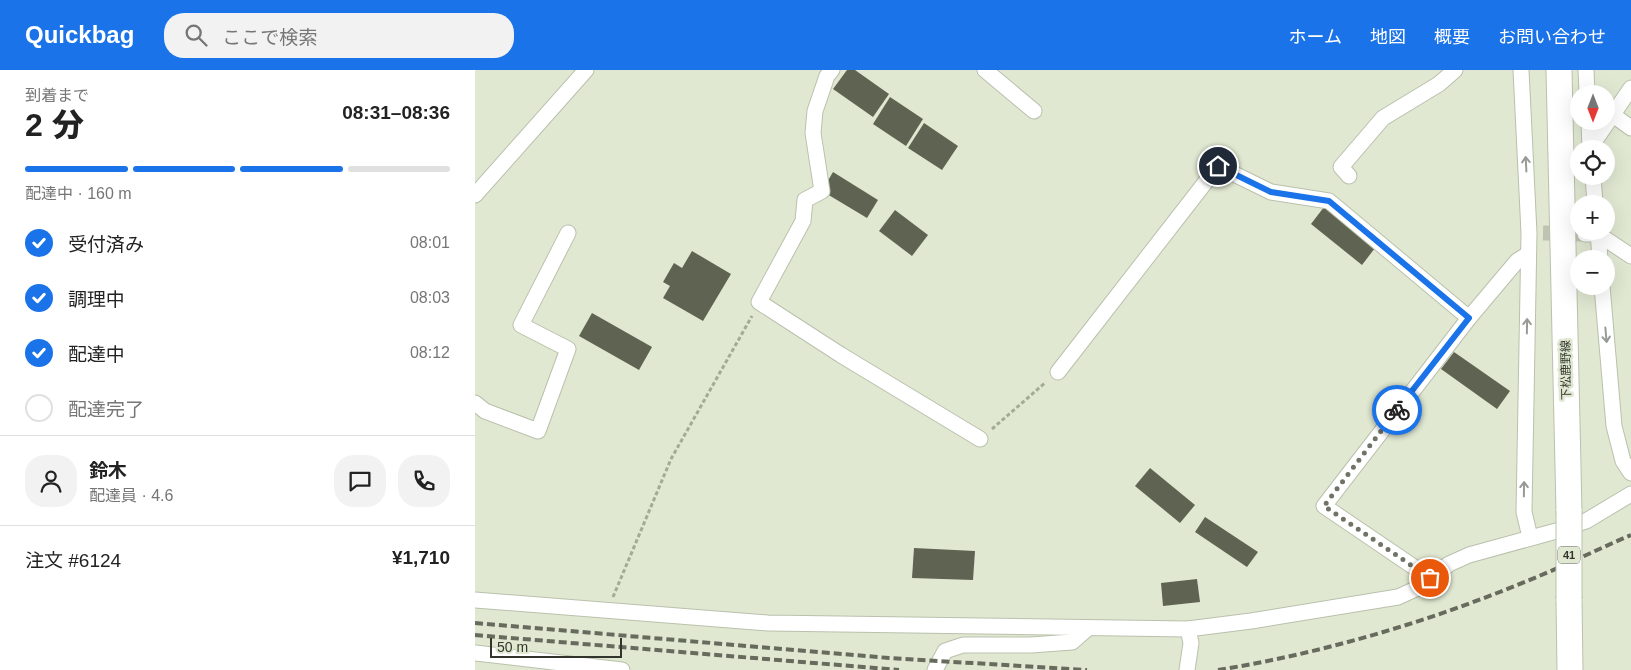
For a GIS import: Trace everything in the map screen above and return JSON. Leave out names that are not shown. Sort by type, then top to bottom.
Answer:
[{"type":"main road","name":"下松鹿野線","points":[[1559,70],[1569,511],[1570,670]]},
{"type":"street","points":[[475,195],[586,70]]},
{"type":"street","points":[[832,70],[827,76],[815,111],[813,133],[822,191],[805,200],[803,221],[759,302],[841,355],[981,439]]},
{"type":"street","points":[[985,70],[1034,111]]},
{"type":"street","points":[[1349,176],[1341,167],[1383,118],[1439,84],[1455,70]]},
{"type":"street","points":[[1521,70],[1536,233],[1528,254],[1524,512],[1530,537]]},
{"type":"street","points":[[1586,70],[1587,85]]},
{"type":"street","points":[[1615,112],[1631,88]]},
{"type":"street","points":[[1615,116],[1631,128]]},
{"type":"street","points":[[1058,372],[1218,166],[1271,192],[1329,201],[1469,318]]},
{"type":"street","points":[[475,402],[485,411],[538,430],[568,349],[521,325],[568,233]]},
{"type":"street","points":[[1605,240],[1631,256]]},
{"type":"street","points":[[1430,578],[1324,506],[1469,318],[1517,261],[1528,254]]},
{"type":"street","points":[[1604,295],[1613,426],[1623,461],[1631,473]]},
{"type":"street","points":[[475,600],[768,623],[1188,629],[1251,621],[1398,596],[1420,587],[1449,564],[1469,555],[1586,521],[1631,494]]},
{"type":"street","points":[[935,670],[945,651],[963,645],[1031,646],[1072,642],[1087,628]]},
{"type":"street","points":[[1187,670],[1191,643],[1188,629]]},
{"type":"street","points":[[475,653],[622,670]]},
{"type":"path","points":[[607,611],[671,458],[759,302]]},
{"type":"path","points":[[981,439],[1058,372]]},
{"type":"building","points":[[847,70],[855,70],[889,94],[873,117],[833,89]]},
{"type":"building","points":[[890,97],[923,119],[906,146],[873,124]]},
{"type":"building","points":[[924,123],[958,146],[942,170],[908,148]]},
{"type":"building","points":[[833,172],[878,200],[867,218],[822,191]]},
{"type":"building","points":[[1324,207],[1375,248],[1362,265],[1311,224]]},
{"type":"building","points":[[895,210],[928,235],[912,256],[879,231]]},
{"type":"building","points":[[692,251],[731,274],[703,321],[663,298],[670,286],[663,282],[674,263],[682,268]]},
{"type":"building","points":[[592,313],[652,347],[639,370],[579,336]]},
{"type":"building","points":[[1454,352],[1510,391],[1497,409],[1441,369]]},
{"type":"building","points":[[1150,468],[1195,505],[1180,523],[1135,486]]},
{"type":"building","points":[[1205,517],[1258,552],[1247,567],[1195,532]]},
{"type":"building","points":[[914,548],[975,551],[973,580],[912,578]]},
{"type":"building","points":[[1197,579],[1200,602],[1163,606],[1161,583]]},
{"type":"tunnel","points":[[1543,233],[1570,234]]},
{"type":"railway","points":[[1218,670],[1297,655],[1413,623],[1490,596],[1631,535]]},
{"type":"railway","points":[[475,623],[889,658],[1087,670]]},
{"type":"railway","points":[[475,635],[899,670]]},
{"type":"way so far","points":[[1397,410],[1324,506],[1430,578]]},
{"type":"route","points":[[1218,166],[1271,192],[1329,201],[1469,318],[1397,410]]}]
